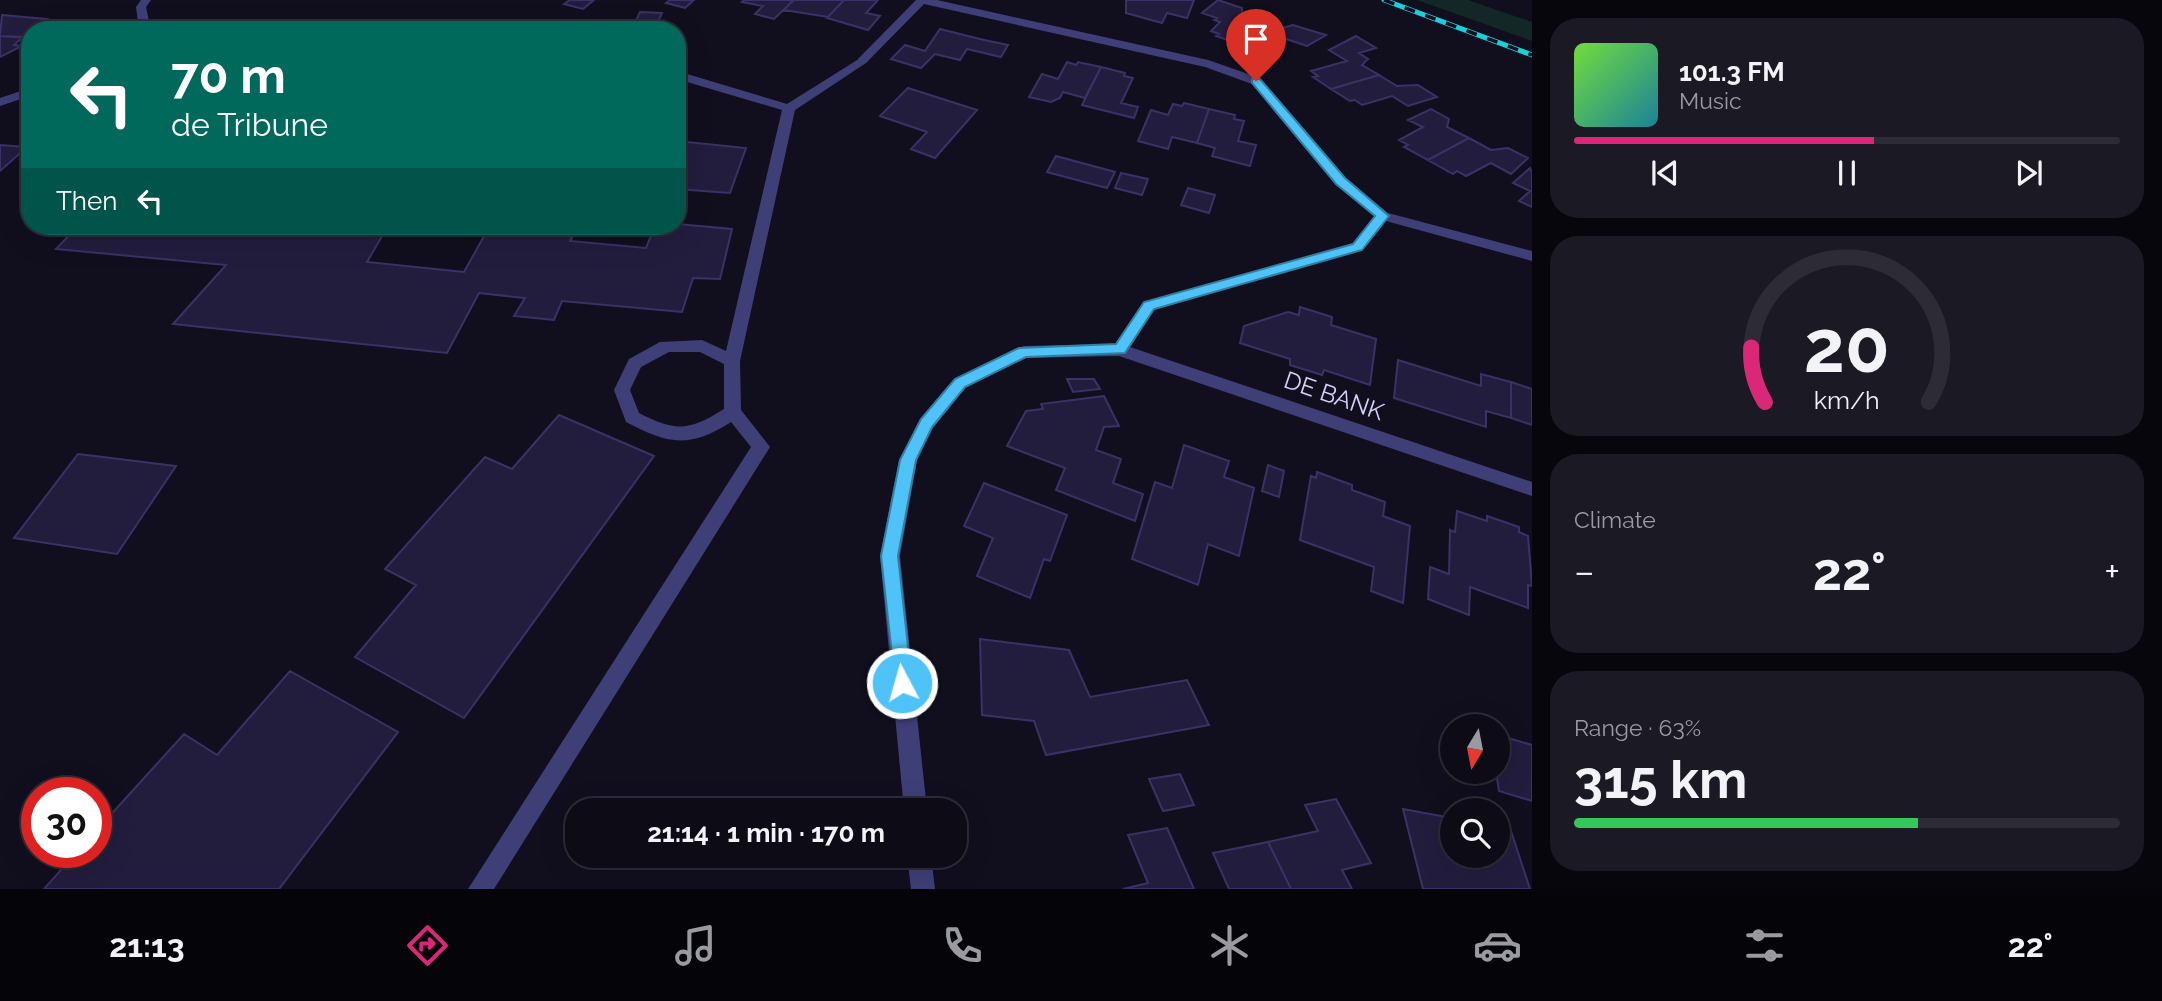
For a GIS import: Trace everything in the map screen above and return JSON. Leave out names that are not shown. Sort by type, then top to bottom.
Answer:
[{"type":"street","points":[[143,21],[141,7],[146,0]]},
{"type":"street","points":[[480,889],[761,447],[733,412],[732,361],[789,108],[862,61],[922,0],[1208,64],[1256,81],[1340,181],[1383,216],[1532,256]]},
{"type":"street","points":[[686,78],[789,108]]},
{"type":"street","points":[[0,102],[21,95]]},
{"type":"street","points":[[1120,350],[1149,306],[1357,247],[1383,216]]},
{"type":"street","points":[[732,361],[702,346],[666,346],[635,363],[622,390],[632,417],[663,433],[703,431],[733,412]]},
{"type":"street","name":"DE BANK","points":[[914,798],[890,556],[908,460],[926,424],[960,383],[1024,352],[1120,350],[1532,489]]},
{"type":"street","points":[[920,868],[923,889]]},
{"type":"green space","points":[[1417,0],[1468,0],[1532,22],[1532,41]]},
{"type":"building","points":[[570,0],[594,0],[583,9],[564,4]]},
{"type":"building","points":[[670,0],[694,0],[685,8],[666,3]]},
{"type":"building","points":[[793,0],[844,0],[828,17],[784,10]]},
{"type":"building","points":[[794,0],[774,19],[755,14],[763,6],[742,2]]},
{"type":"building","points":[[844,0],[878,0],[866,13],[880,16],[868,30],[827,18]]},
{"type":"building","points":[[1126,0],[1194,0],[1187,18],[1167,13],[1162,23],[1126,13]]},
{"type":"building","points":[[1218,0],[1242,8],[1242,14],[1262,21],[1239,44],[1216,36],[1219,34],[1211,31],[1220,22],[1214,20],[1217,18],[1202,13]]},
{"type":"building","points":[[640,12],[662,13],[658,21],[636,21]]},
{"type":"building","points":[[2,15],[47,19],[21,21],[21,38],[0,36]]},
{"type":"building","points":[[1262,21],[1282,28],[1293,25],[1326,35],[1307,46],[1286,39],[1272,52],[1239,44]]},
{"type":"building","points":[[940,29],[1008,45],[1001,57],[967,49],[960,60],[935,54],[921,68],[891,59],[905,45],[925,51]]},
{"type":"building","points":[[0,36],[21,37],[14,45],[21,46],[0,57]]},
{"type":"building","points":[[1356,36],[1376,48],[1359,53],[1368,59],[1362,65],[1379,75],[1331,89],[1313,77],[1318,76],[1311,71],[1347,61],[1329,50]]},
{"type":"building","points":[[1067,62],[1101,67],[1085,98],[1063,92],[1060,98],[1051,102],[1029,97],[1042,74],[1058,79]]},
{"type":"building","points":[[1101,67],[1125,73],[1124,76],[1133,78],[1121,103],[1138,107],[1134,118],[1082,105]]},
{"type":"building","points":[[1379,75],[1397,86],[1418,85],[1437,97],[1408,106],[1392,96],[1362,105],[1331,89]]},
{"type":"building","points":[[908,88],[977,110],[935,158],[911,149],[927,132],[880,116]]},
{"type":"building","points":[[1184,103],[1209,109],[1197,143],[1172,137],[1168,149],[1138,141],[1151,110],[1168,115],[1173,104],[1182,106]]},
{"type":"building","points":[[1209,109],[1235,115],[1234,119],[1244,121],[1238,141],[1256,145],[1250,166],[1212,156],[1215,148],[1197,143]]},
{"type":"building","points":[[1431,109],[1449,119],[1447,127],[1469,138],[1428,160],[1404,147],[1408,145],[1399,140],[1423,127],[1408,120]]},
{"type":"building","points":[[1469,138],[1491,150],[1508,148],[1528,158],[1511,174],[1491,163],[1466,176],[1457,171],[1453,174],[1428,160]]},
{"type":"building","points":[[686,142],[746,148],[730,193],[686,190]]},
{"type":"building","points":[[0,145],[21,147],[21,152],[0,171]]},
{"type":"building","points":[[1056,156],[1115,172],[1107,188],[1047,172]]},
{"type":"building","points":[[1530,168],[1532,207],[1519,201],[1530,191],[1513,183]]},
{"type":"building","points":[[1121,173],[1148,179],[1142,195],[1115,188]]},
{"type":"building","points":[[1188,188],[1215,195],[1209,213],[1181,205]]},
{"type":"building","points":[[686,225],[732,229],[720,279],[693,278],[682,312],[562,301],[554,320],[514,316],[525,298],[479,293],[447,353],[173,324],[226,265],[56,249],[69,235],[383,235],[367,262],[464,272],[485,235],[573,235],[570,241],[646,248],[651,235],[686,235]]},
{"type":"building","points":[[1300,307],[1332,317],[1331,325],[1376,339],[1370,385],[1324,370],[1322,375],[1290,365],[1290,359],[1240,343],[1244,326],[1288,312],[1299,315]]},
{"type":"building","points":[[1398,360],[1481,386],[1481,374],[1511,382],[1511,418],[1486,411],[1486,427],[1394,398]]},
{"type":"building","points":[[1067,379],[1094,379],[1100,389],[1073,392]]},
{"type":"building","points":[[1511,382],[1532,389],[1532,425],[1511,418]]},
{"type":"building","points":[[1104,396],[1119,426],[1104,427],[1096,450],[1121,459],[1113,483],[1143,494],[1135,521],[1056,490],[1065,468],[1007,446],[1026,411],[1043,409],[1041,404]]},
{"type":"building","points":[[559,415],[654,456],[464,718],[355,657],[416,585],[385,569],[485,457],[512,469]]},
{"type":"building","points":[[1184,445],[1229,461],[1224,477],[1254,488],[1239,556],[1208,544],[1198,585],[1132,559],[1155,482],[1172,488]]},
{"type":"building","points":[[78,454],[176,466],[117,554],[14,538]]},
{"type":"building","points":[[1268,465],[1284,471],[1279,497],[1262,491]]},
{"type":"building","points":[[1317,472],[1352,485],[1352,490],[1385,502],[1383,516],[1410,526],[1403,603],[1371,591],[1374,567],[1300,540],[1311,476],[1316,478]]},
{"type":"building","points":[[984,483],[1067,515],[1050,561],[1044,559],[1030,598],[977,576],[993,538],[964,526]]},
{"type":"building","points":[[1457,511],[1487,521],[1487,516],[1519,527],[1519,532],[1528,536],[1532,586],[1528,585],[1528,608],[1470,587],[1469,615],[1428,599],[1430,567],[1449,574],[1450,530],[1455,532]]},
{"type":"building","points":[[980,639],[1069,650],[1090,697],[1187,680],[1209,725],[1046,755],[1034,721],[982,715]]},
{"type":"building","points":[[290,671],[398,732],[279,889],[44,889],[63,868],[112,868],[112,813],[184,734],[217,755]]},
{"type":"building","points":[[1510,739],[1532,745],[1532,801],[1499,791],[1498,784],[1510,784]]},
{"type":"building","points":[[1180,774],[1194,805],[1163,811],[1149,779]]},
{"type":"building","points":[[1336,799],[1371,863],[1342,870],[1352,889],[1291,889],[1268,842],[1318,831],[1305,805]]},
{"type":"building","points":[[1403,809],[1440,816],[1440,868],[1510,868],[1510,828],[1530,889],[1423,889]]},
{"type":"building","points":[[1167,828],[1194,889],[1123,889],[1148,883],[1128,835]]},
{"type":"building","points":[[1268,842],[1291,889],[1229,889],[1213,853]]},
{"type":"railway","points":[[1384,0],[1532,55]]},
{"type":"route","points":[[902,683],[890,556],[908,460],[926,424],[960,383],[1024,352],[1120,350],[1149,306],[1357,247],[1383,216],[1340,181],[1256,81]]}]
